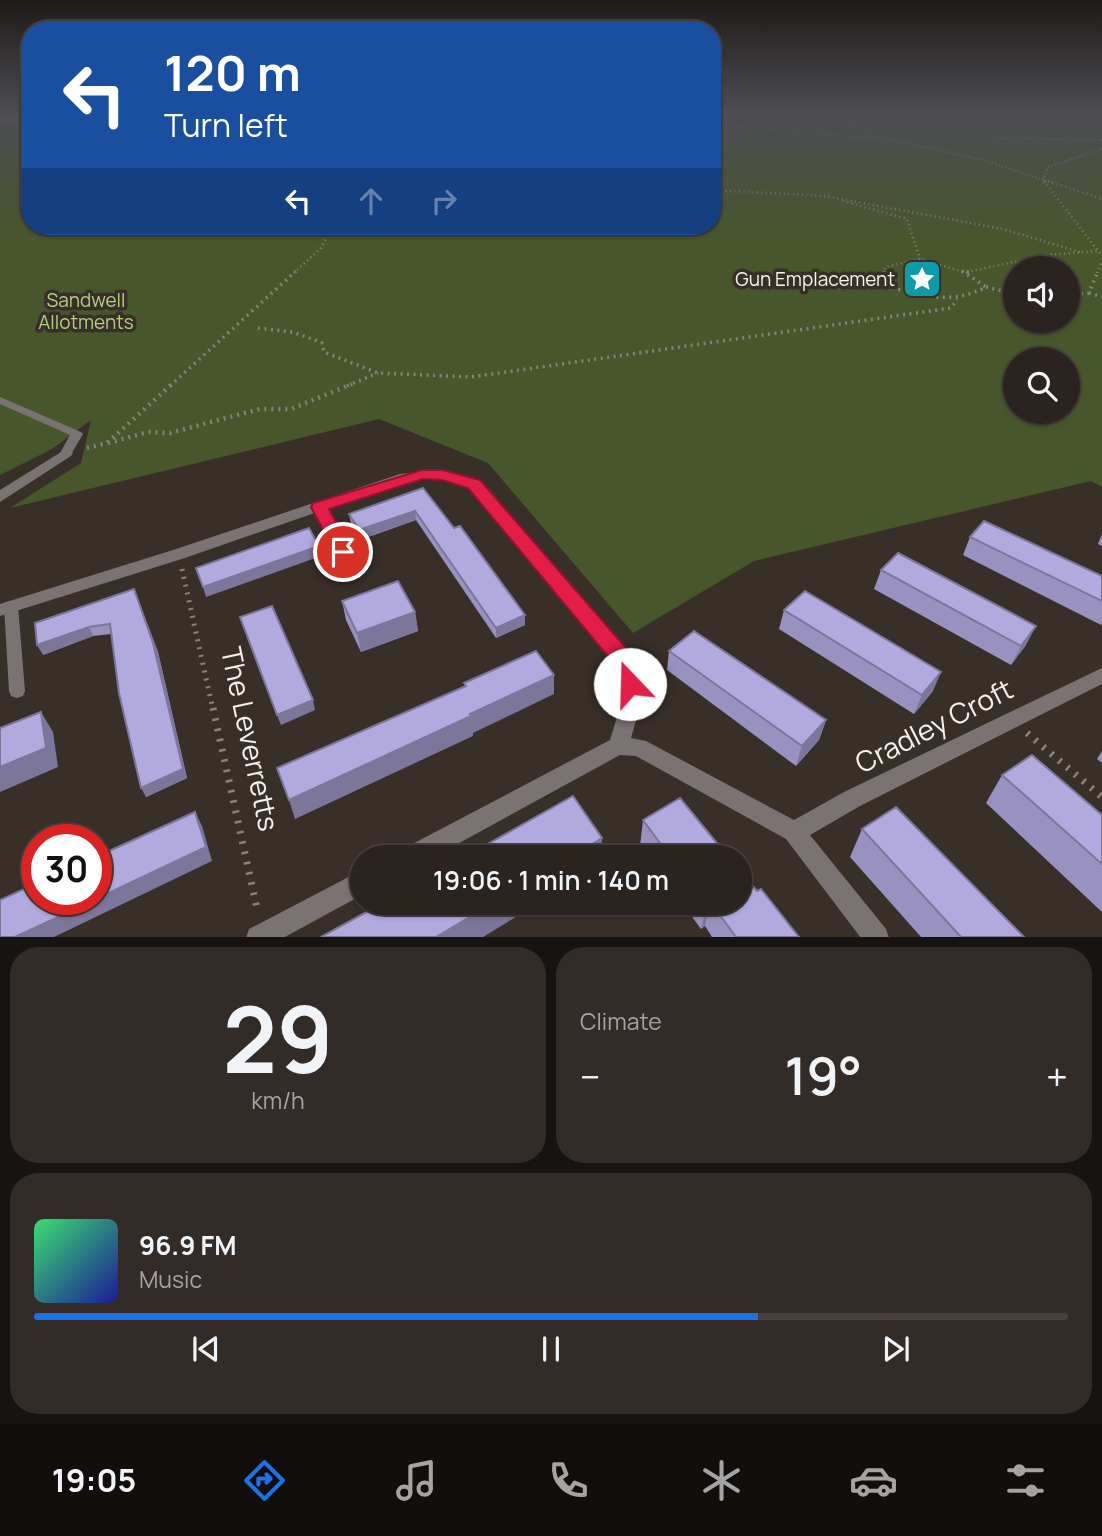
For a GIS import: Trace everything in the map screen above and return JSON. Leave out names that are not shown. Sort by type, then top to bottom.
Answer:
[{"type":"street","points":[[0,496],[66,453]]},
{"type":"street","points":[[5,608],[422,474],[443,475],[474,484],[626,663],[629,707],[618,746]]},
{"type":"street","name":"Cradley Croft","points":[[794,832],[1010,719],[1102,675]]},
{"type":"street","points":[[433,845],[618,746],[639,747],[680,767],[794,832],[877,937]]},
{"type":"street","points":[[260,936],[350,888]]},
{"type":"lane","points":[[0,400],[77,434],[66,453]]},
{"type":"lane","points":[[319,507],[355,574]]},
{"type":"lane","points":[[5,608],[16,691]]},
{"type":"path","points":[[964,156],[1102,199]]},
{"type":"path","points":[[1043,180],[1048,167],[1082,156]]},
{"type":"path","points":[[1043,180],[1101,251],[1102,258],[1089,293]]},
{"type":"path","points":[[721,190],[824,196],[1003,229],[1083,253]]},
{"type":"path","points":[[824,196],[907,219],[920,258]]},
{"type":"path","points":[[107,443],[321,248],[327,235]]},
{"type":"path","points":[[966,272],[1046,255],[1101,251]]},
{"type":"path","points":[[986,288],[973,296],[957,299],[925,298],[880,284],[885,267],[920,258],[966,272],[986,288],[1003,292]]},
{"type":"path","points":[[1080,294],[1089,293],[1102,298]]},
{"type":"path","points":[[258,328],[303,336],[322,343],[324,352],[378,373],[471,377],[951,308],[957,299]]},
{"type":"path","points":[[66,453],[148,432],[170,433],[260,409],[291,409],[378,373]]},
{"type":"path","name":"The Leverretts","points":[[179,554],[260,936]]},
{"type":"path","points":[[1010,719],[1102,797]]},
{"type":"green space","name":"Sandwell Allotments","points":[[0,156],[21,156],[21,235],[721,235],[721,156],[1102,156],[1102,487],[1091,481],[754,561],[633,633],[488,463],[379,419],[10,508],[81,463],[91,420],[52,449],[0,475]]},
{"type":"building","points":[[423,488],[454,528],[460,526],[525,615],[496,628],[415,511],[359,530],[349,514]]},
{"type":"building","points":[[984,521],[1102,576],[1102,601],[970,537]]},
{"type":"building","points":[[309,528],[319,546],[203,587],[196,568]]},
{"type":"building","points":[[898,553],[1036,626],[1021,646],[881,570]]},
{"type":"building","points":[[398,581],[415,612],[357,633],[342,601]]},
{"type":"building","points":[[134,589],[153,643],[183,769],[141,788],[119,693],[110,624],[89,627],[37,645],[35,623]]},
{"type":"building","points":[[805,591],[941,672],[922,695],[784,610]]},
{"type":"building","points":[[272,606],[313,700],[277,715],[240,617]]},
{"type":"building","points":[[694,631],[826,720],[802,746],[669,651]]},
{"type":"building","points":[[536,651],[554,675],[289,800],[277,768],[466,686],[464,683]]},
{"type":"building","points":[[41,712],[46,748],[0,767],[0,728]]},
{"type":"building","points":[[1032,755],[1102,815],[1102,864],[1002,775]]},
{"type":"building","points":[[573,796],[602,838],[590,845],[486,845]]},
{"type":"building","points":[[680,798],[718,845],[661,845],[643,820]]},
{"type":"building","points":[[896,807],[1024,937],[961,937],[862,829]]},
{"type":"building","points":[[195,812],[206,847],[112,891],[112,850]]},
{"type":"building","points":[[752,885],[757,891],[761,889],[799,937],[736,937],[720,915],[752,915]]},
{"type":"building","points":[[21,890],[21,915],[63,915],[15,937],[0,937],[0,900]]},
{"type":"building","points":[[361,915],[473,915],[436,937],[321,937]]},
{"type":"place","name":"Gun Emplacement","points":[[922,279]]},
{"type":"route","points":[[343,552],[319,507],[405,477],[422,474],[460,478],[474,484],[485,493],[626,663],[630,684]]}]
